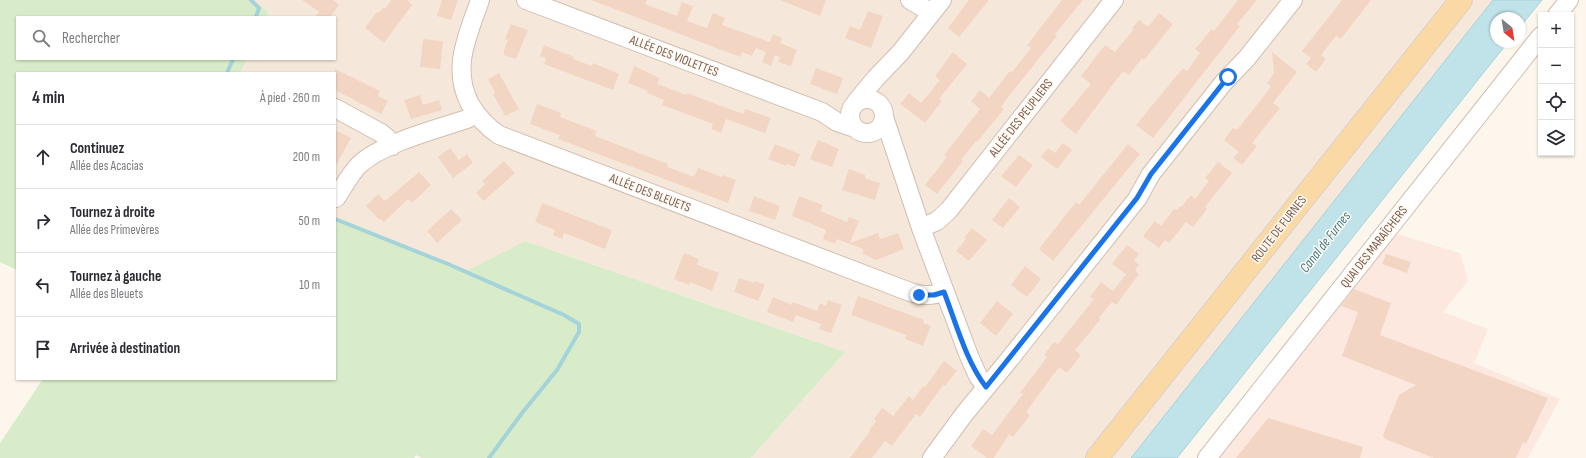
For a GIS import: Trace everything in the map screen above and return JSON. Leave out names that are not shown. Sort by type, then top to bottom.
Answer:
[{"type":"main road","name":"ROUTE DE FURNES","points":[[1097,458],[1461,0]]},
{"type":"street","name":"ALLÉE DES BLEUETS","points":[[480,0],[463,53],[461,64],[463,88],[476,114],[490,130],[508,140],[895,287],[924,296],[944,292]]},
{"type":"street","name":"ALLÉE DES VIOLETTES","points":[[526,0],[822,112],[840,123],[859,130],[872,138],[886,152],[906,186]]},
{"type":"street","points":[[900,53],[884,82],[882,93],[882,124],[871,132],[859,130],[850,118],[854,105],[875,79],[900,53],[937,7],[910,0]]},
{"type":"street","name":"ALLÉE DES PEUPLIERS","points":[[921,228],[937,221],[949,210],[1114,0]]},
{"type":"street","points":[[932,458],[965,413],[1137,198],[1151,174],[1224,82],[1247,58],[1293,0]]},
{"type":"street","points":[[1559,12],[1569,0]]},
{"type":"street","name":"QUAI DES MARAÎCHERS","points":[[1207,458],[1538,40]]},
{"type":"street","points":[[854,105],[864,99],[871,99],[877,102],[883,113],[906,186],[944,292],[972,364],[986,387]]},
{"type":"street","name":"ALLÉE DES VIOLETTES","points":[[822,112],[838,113],[854,105]]},
{"type":"street","points":[[336,109],[381,133],[387,138],[392,146]]},
{"type":"street","points":[[336,198],[359,166],[367,159],[392,146],[467,119],[476,114]]},
{"type":"shaded area","points":[[251,0],[1525,0],[1506,12],[1490,12],[1490,26],[1163,458],[751,458],[845,352],[525,241],[466,271],[336,216],[336,72],[240,72],[246,60],[336,60],[336,16],[267,16],[269,12]]},
{"type":"shaded area","points":[[1397,234],[1460,253],[1468,281],[1443,312],[1488,329],[1474,363],[1560,399],[1528,458],[1217,458]]},
{"type":"green space","points":[[0,0],[251,0],[269,12],[267,16],[16,16],[16,60],[246,60],[240,72],[16,72],[16,270],[0,262]]},
{"type":"green space","points":[[336,216],[466,271],[525,241],[845,352],[751,458],[422,458],[416,455],[414,458],[0,458],[0,443],[42,380],[336,380]]},
{"type":"water","name":"Canal de Furnes","points":[[1493,0],[1542,0],[1526,20],[1526,12],[1490,12],[1490,48],[1503,48],[1177,458],[1131,458]]},
{"type":"building","points":[[302,0],[333,0],[339,5],[331,16],[316,16],[319,12]]},
{"type":"building","points":[[391,0],[408,0],[412,5],[384,43],[365,28],[377,12],[379,13],[383,7],[385,9]]},
{"type":"building","points":[[442,0],[458,0],[451,20],[437,16]]},
{"type":"building","points":[[591,0],[647,0],[645,4],[677,16],[682,2],[693,6],[687,21],[707,28],[713,13],[725,18],[722,25],[770,42],[773,34],[782,38],[780,43],[797,50],[791,66],[778,62],[780,57],[775,55],[771,66],[762,62],[766,52],[756,48],[752,56],[742,52],[740,57]]},
{"type":"building","points":[[780,0],[826,0],[820,16]]},
{"type":"building","points":[[969,0],[989,0],[959,37],[948,28]]},
{"type":"building","points":[[1062,0],[1083,0],[1055,34],[1057,36],[1001,107],[1004,109],[961,160],[963,161],[937,194],[925,185],[947,157],[944,155],[980,109],[971,101],[980,90],[989,98],[1010,71],[1012,72],[1031,48],[1027,45]]},
{"type":"building","points":[[1238,0],[1257,0],[1237,24],[1240,26],[1153,138],[1136,125],[1183,68],[1187,71],[1200,53],[1195,49],[1212,29],[1214,31]]},
{"type":"building","points":[[1342,0],[1371,0],[1341,39],[1336,36],[1321,55],[1326,59],[1316,72],[1306,64],[1311,58],[1302,51]]},
{"type":"building","points":[[868,11],[883,16],[871,48],[845,38],[850,26],[860,30]]},
{"type":"building","points":[[1159,13],[1173,24],[1144,60],[1142,58],[1129,75],[1123,71],[1076,134],[1060,121],[1091,84],[1081,76],[1105,45],[1115,52],[1134,29],[1132,28],[1139,20],[1148,27]]},
{"type":"building","points":[[511,24],[528,30],[516,59],[504,55],[504,50],[508,40],[505,39]]},
{"type":"building","points":[[423,39],[443,41],[440,69],[420,67]]},
{"type":"building","points":[[544,45],[574,57],[573,59],[592,66],[593,63],[619,74],[613,90],[544,64],[546,58],[540,56]]},
{"type":"building","points":[[953,52],[967,64],[939,99],[942,101],[925,123],[900,104],[909,93],[921,103],[940,80],[935,76]]},
{"type":"building","points":[[1272,52],[1297,72],[1273,103],[1280,108],[1252,143],[1257,146],[1242,165],[1233,158],[1239,152],[1224,140],[1233,128],[1237,130],[1271,87],[1267,83],[1274,73]]},
{"type":"building","points":[[634,66],[660,78],[657,84],[687,95],[687,93],[743,114],[745,109],[771,118],[765,133],[726,119],[721,133],[711,129],[713,124],[662,105],[664,100],[647,93],[648,91],[628,83]]},
{"type":"building","points":[[816,68],[843,78],[837,94],[810,84]]},
{"type":"building","points":[[335,69],[380,91],[378,96],[388,101],[381,114],[336,91]]},
{"type":"building","points":[[499,73],[519,109],[505,116],[493,94],[495,93],[488,79]]},
{"type":"building","points":[[420,95],[423,105],[439,100],[442,110],[411,119],[404,100]]},
{"type":"building","points":[[537,104],[561,113],[560,117],[597,131],[595,136],[668,164],[667,167],[694,177],[698,168],[722,177],[723,175],[736,180],[728,203],[558,139],[560,135],[530,124]]},
{"type":"building","points":[[336,130],[351,138],[336,165]]},
{"type":"building","points":[[818,140],[839,149],[832,167],[810,159]]},
{"type":"building","points":[[1063,143],[1072,150],[1057,169],[1041,157],[1048,148],[1055,153]]},
{"type":"building","points":[[775,144],[800,154],[795,167],[787,164],[786,166],[768,159]]},
{"type":"building","points":[[1128,144],[1140,154],[1053,261],[1039,249],[1076,202],[1079,205]]},
{"type":"building","points":[[450,148],[459,160],[467,154],[473,163],[453,178],[438,157]]},
{"type":"building","points":[[1019,155],[1033,165],[1016,187],[1001,176]]},
{"type":"building","points":[[504,161],[515,173],[484,201],[476,193],[485,184],[482,181]]},
{"type":"building","points":[[1218,162],[1232,173],[1205,207],[1207,209],[1193,227],[1186,222],[1169,243],[1165,240],[1159,248],[1143,236],[1155,221],[1161,226],[1174,209],[1177,210],[1180,206],[1181,207],[1191,195],[1195,199],[1209,181],[1205,178]]},
{"type":"building","points":[[849,169],[865,175],[866,179],[880,183],[875,200],[842,190]]},
{"type":"building","points":[[419,172],[431,185],[412,203],[408,199],[384,222],[366,206],[378,194],[385,201]]},
{"type":"building","points":[[754,196],[780,206],[775,220],[749,211]]},
{"type":"building","points":[[799,196],[823,205],[820,211],[847,222],[849,217],[859,221],[850,243],[878,233],[880,239],[898,233],[904,249],[876,260],[863,254],[863,249],[837,239],[835,244],[823,239],[826,230],[792,216]]},
{"type":"building","points":[[1009,198],[1020,207],[1003,228],[992,220]]},
{"type":"building","points":[[542,203],[612,230],[605,249],[564,233],[562,239],[553,235],[555,230],[535,222]]},
{"type":"building","points":[[451,209],[462,220],[437,243],[427,231]]},
{"type":"building","points":[[972,228],[987,240],[969,261],[956,251],[966,239],[964,238]]},
{"type":"building","points":[[1127,245],[1139,254],[1134,260],[1139,265],[1135,270],[1139,274],[1116,305],[1112,302],[1099,318],[1100,320],[1075,350],[1081,355],[1067,373],[1059,367],[1026,412],[1030,415],[1013,437],[1009,434],[994,458],[987,458],[971,446],[983,429],[992,435],[1023,394],[1020,393],[1047,357],[1044,355],[1054,342],[1058,344],[1094,299],[1090,297],[1101,282],[1113,291],[1126,274],[1112,264]]},
{"type":"building","points":[[684,253],[699,259],[697,265],[719,273],[712,291],[690,282],[689,285],[674,279]]},
{"type":"building","points":[[1386,254],[1411,262],[1407,273],[1382,264]]},
{"type":"building","points":[[1025,266],[1041,279],[1027,297],[1011,285]]},
{"type":"building","points":[[739,278],[754,283],[755,281],[765,285],[758,301],[734,292]]},
{"type":"building","points":[[1354,289],[1391,303],[1380,335],[1548,398],[1526,444],[1523,442],[1516,458],[1434,458],[1385,439],[1383,435],[1399,395],[1416,385],[1342,356],[1358,312],[1341,306]]},
{"type":"building","points":[[858,296],[924,320],[923,323],[931,326],[923,346],[905,339],[906,335],[851,315]]},
{"type":"building","points":[[773,297],[792,305],[793,302],[817,311],[820,303],[826,306],[828,300],[842,305],[831,333],[819,329],[821,324],[796,315],[793,322],[767,312]]},
{"type":"building","points":[[997,301],[1013,314],[996,336],[980,323]]},
{"type":"building","points":[[944,361],[957,371],[945,386],[943,385],[920,417],[916,414],[892,446],[885,441],[872,458],[850,458],[870,431],[869,430],[876,421],[874,419],[882,408],[893,416],[909,396],[913,400],[923,386],[925,387]]},
{"type":"building","points":[[1268,418],[1363,447],[1360,458],[1236,458]]},
{"type":"waterway","points":[[251,0],[259,8],[256,16]]},
{"type":"waterway","points":[[227,72],[233,60]]},
{"type":"waterway","points":[[336,219],[448,264],[564,315],[579,324],[579,332],[557,370],[522,413],[489,458]]},
{"type":"route","points":[[919,295],[934,295],[944,292],[972,364],[986,387],[1137,198],[1151,174],[1228,77]]}]
